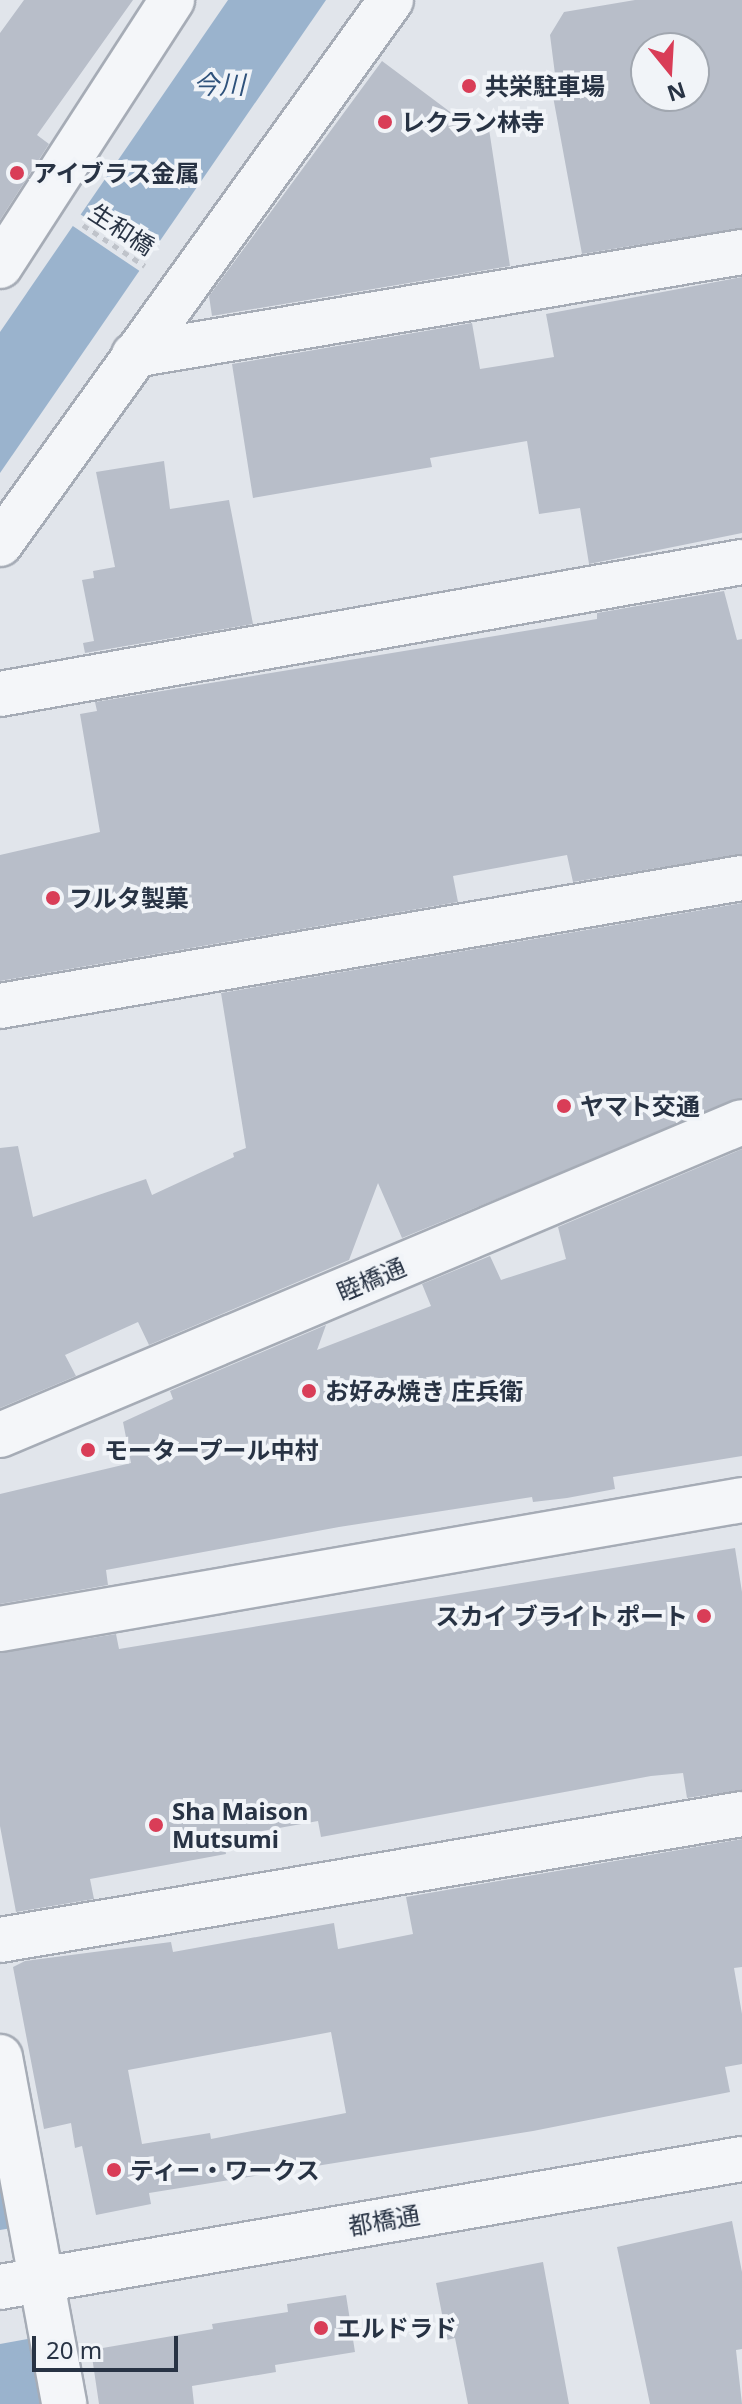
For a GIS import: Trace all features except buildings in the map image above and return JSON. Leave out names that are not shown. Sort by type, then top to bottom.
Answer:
[{"type":"street","points":[[3,255],[172,0]]},
{"type":"street","points":[[0,544],[391,0]]},
{"type":"street","points":[[134,355],[742,252]]},
{"type":"street","points":[[0,694],[742,562]]},
{"type":"street","points":[[0,1006],[742,878]]},
{"type":"street","name":"睦橋通","points":[[0,1435],[742,1122]]},
{"type":"street","points":[[0,1629],[742,1500]]},
{"type":"street","points":[[0,1940],[742,1814]]},
{"type":"street","points":[[0,2057],[22,2283],[64,2404]]},
{"type":"street","name":"都橋通","points":[[22,2283],[742,2159]]},
{"type":"path","name":"生和橋","points":[[80,224],[156,273]]},
{"type":"water","name":"今川","points":[[228,0],[326,0],[0,473],[0,332]]},
{"type":"water","points":[[0,2186],[41,2404],[0,2404]]},
{"type":"pier","points":[[77,212],[151,262],[143,273],[69,224]]},
{"type":"pier","points":[[12,2228],[33,2338],[0,2344],[0,2230]]},
{"type":"place","name":"共栄駐車場","points":[[469,86]]},
{"type":"place","name":"レクラン林寺","points":[[385,122]]},
{"type":"place","name":"アイブラス金属","points":[[17,173]]},
{"type":"place","name":"フルタ製菓","points":[[53,898]]},
{"type":"place","name":"ヤマト交通","points":[[564,1106]]},
{"type":"place","name":"お好み焼き 庄兵衛","points":[[309,1391]]},
{"type":"place","name":"モータープール中村","points":[[88,1450]]},
{"type":"place","name":"スカイ ブライト ポート","points":[[704,1616]]},
{"type":"place","name":"Sha Maison Mutsumi","points":[[156,1825]]},
{"type":"place","name":"ティー・ワークス","points":[[114,2170]]},
{"type":"place","name":"エルドラド","points":[[321,2328]]}]
